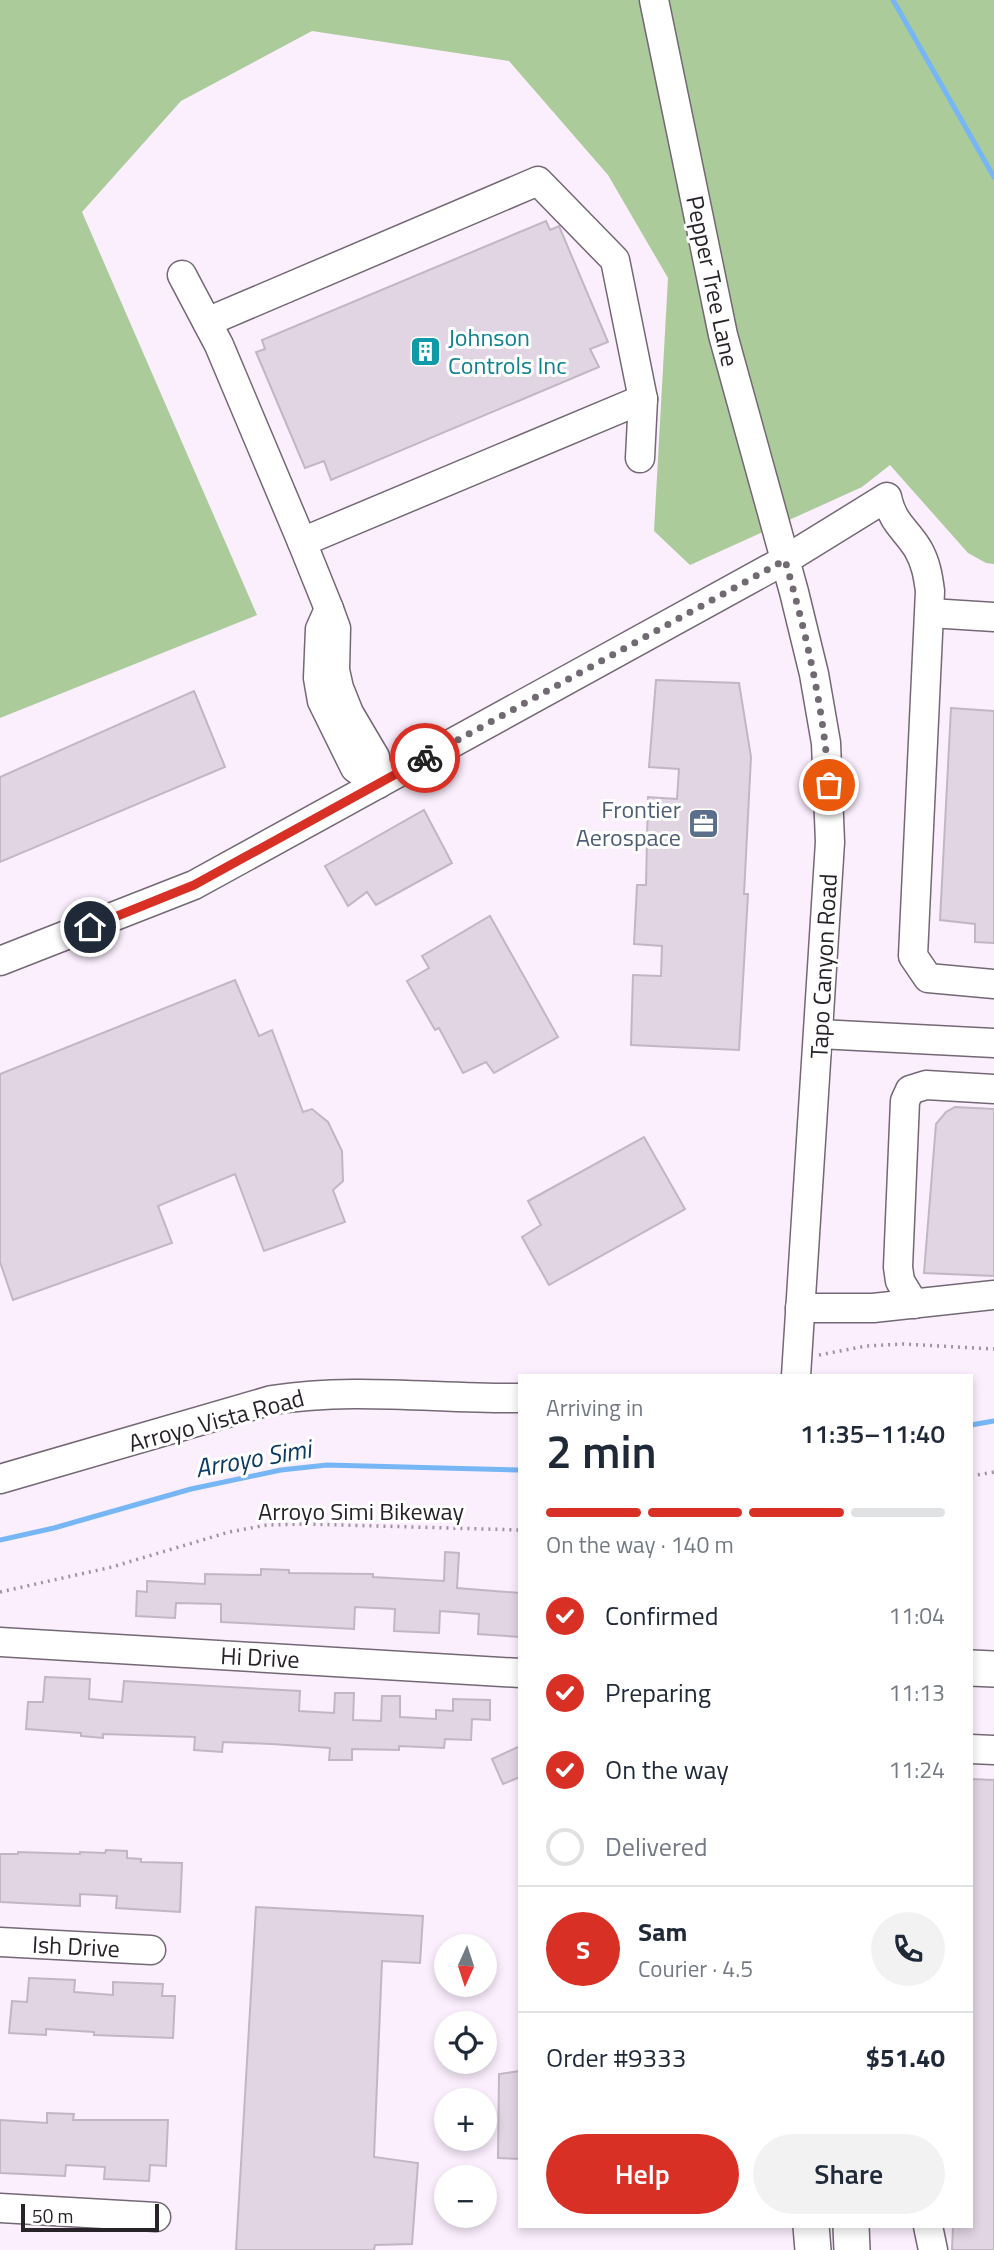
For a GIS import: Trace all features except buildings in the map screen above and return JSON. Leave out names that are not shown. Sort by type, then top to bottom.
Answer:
[{"type":"main road","points":[[973,1668],[994,1669]]},
{"type":"main road","points":[[811,2228],[813,2250]]},
{"type":"main road","points":[[851,2228],[852,2250]]},
{"type":"street","name":"Pepper Tree Lane","points":[[654,0],[723,335],[785,560]]},
{"type":"street","points":[[207,322],[538,181],[615,260],[643,398],[640,458]]},
{"type":"street","points":[[182,275],[219,345],[329,609],[336,628],[335,670],[339,688],[349,713],[375,757],[378,784]]},
{"type":"street","points":[[302,542],[643,398]]},
{"type":"street","points":[[0,961],[194,885],[785,560],[887,497],[891,514],[917,548],[927,567],[930,613],[913,956],[928,978],[994,984]]},
{"type":"street","name":"Tapo Canyon Road","points":[[785,560],[814,674],[826,743],[830,842],[797,1365]]},
{"type":"street","points":[[930,613],[994,617]]},
{"type":"street","points":[[819,1034],[994,1043]]},
{"type":"street","points":[[914,1304],[900,1281],[898,1267],[905,1101],[910,1090],[926,1085],[994,1089]]},
{"type":"street","points":[[800,1308],[873,1308],[994,1295]]},
{"type":"street","name":"Arroyo Vista Road","points":[[0,1479],[272,1400],[311,1394],[379,1393],[518,1398]]},
{"type":"street","name":"Hi Drive","points":[[0,1642],[518,1672]]},
{"type":"street","points":[[973,1749],[994,1750]]},
{"type":"street","name":"Ish Drive","points":[[0,1942],[151,1950]]},
{"type":"street","points":[[0,2208],[156,2217]]},
{"type":"street","points":[[928,2228],[933,2250]]},
{"type":"path","points":[[797,1365],[818,1356],[866,1346],[902,1344],[994,1349]]},
{"type":"path","points":[[973,1475],[994,1472]]},
{"type":"path","name":"Arroyo Simi Bikeway","points":[[0,1592],[112,1566],[229,1532],[267,1525],[518,1530]]},
{"type":"green space","points":[[0,0],[994,0],[994,564],[986,563],[968,553],[890,465],[862,487],[690,565],[654,531],[668,278],[608,175],[509,61],[312,31],[181,101],[82,212],[257,615],[0,718]]},
{"type":"waterway","points":[[893,0],[994,177]]},
{"type":"waterway","name":"Arroyo Simi","points":[[973,1425],[994,1421]]},
{"type":"waterway","name":"Arroyo Simi","points":[[0,1540],[54,1528],[191,1489],[281,1470],[327,1465],[518,1470]]},
{"type":"way so far","points":[[425,758],[785,560],[814,674],[826,743],[829,785]]},
{"type":"place","name":"Johnson Controls Inc","points":[[425,351]]},
{"type":"place","name":"Frontier Aerospace","points":[[704,823]]},
{"type":"route","points":[[90,927],[194,885],[425,758]]}]
